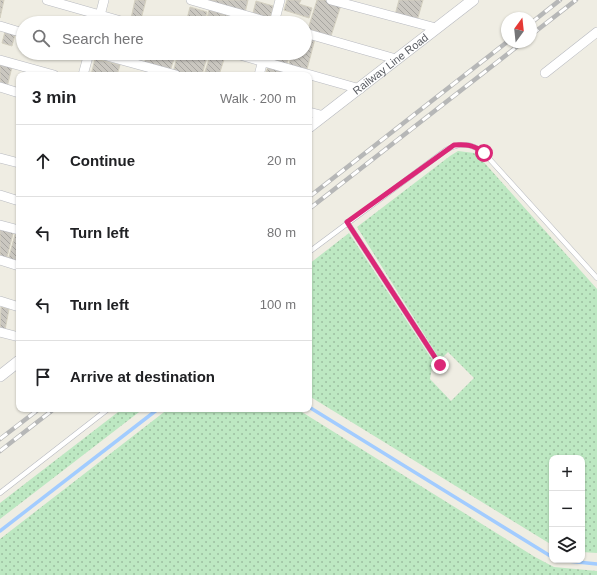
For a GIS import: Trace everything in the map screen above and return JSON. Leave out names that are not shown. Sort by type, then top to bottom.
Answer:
[{"type":"street","points":[[47,0],[91,16]]},
{"type":"street","points":[[100,16],[104,0]]},
{"type":"street","points":[[191,0],[248,16]]},
{"type":"street","points":[[275,16],[280,0]]},
{"type":"street","points":[[331,0],[436,28]]},
{"type":"street","name":"Railway Line Road","points":[[312,125],[360,89],[470,0]]},
{"type":"street","points":[[0,26],[16,31]]},
{"type":"street","points":[[545,73],[597,32]]},
{"type":"street","points":[[312,34],[396,59]]},
{"type":"street","points":[[0,60],[43,72]]},
{"type":"street","points":[[84,72],[87,60]]},
{"type":"street","points":[[121,60],[165,72]]},
{"type":"street","points":[[260,72],[263,60]]},
{"type":"street","points":[[273,60],[309,72]]},
{"type":"street","points":[[312,73],[360,89]]},
{"type":"street","points":[[0,87],[16,92]]},
{"type":"street","points":[[312,113],[324,116]]},
{"type":"street","points":[[0,158],[16,162]]},
{"type":"street","points":[[0,195],[16,200]]},
{"type":"street","points":[[0,225],[16,229]]},
{"type":"street","points":[[0,260],[16,265]]},
{"type":"street","points":[[0,301],[16,306]]},
{"type":"street","points":[[0,332],[16,336]]},
{"type":"street","points":[[3,371],[16,363]]},
{"type":"lane","points":[[312,250],[347,222],[446,150],[454,145],[466,144],[475,146],[484,153],[597,278]]},
{"type":"lane","points":[[347,222],[440,365]]},
{"type":"lane","points":[[0,493],[104,412]]},
{"type":"green space","points":[[458,151],[474,153],[597,289],[597,553],[585,552],[585,455],[549,455],[549,543],[312,398],[312,262],[349,233],[433,361],[430,379],[451,401],[474,378],[448,352],[442,358],[439,358],[357,227],[450,156]]},
{"type":"green space","points":[[118,412],[139,412],[0,519],[0,503]]},
{"type":"green space","points":[[164,412],[302,412],[535,557],[554,567],[597,571],[597,575],[0,575],[0,539]]},
{"type":"building","points":[[0,0],[4,0],[0,18]]},
{"type":"building","points":[[135,0],[146,0],[142,16],[132,16]]},
{"type":"building","points":[[210,0],[248,0],[245,13]]},
{"type":"building","points":[[287,0],[301,0],[299,4],[312,8],[310,16],[303,16],[284,10]]},
{"type":"building","points":[[317,0],[325,0],[341,5],[331,36],[312,30],[312,16]]},
{"type":"building","points":[[399,0],[423,0],[417,21],[395,15]]},
{"type":"building","points":[[256,1],[273,6],[270,16],[263,16],[253,13]]},
{"type":"building","points":[[190,7],[207,12],[206,16],[188,16]]},
{"type":"building","points":[[209,10],[230,16],[208,16]]},
{"type":"building","points":[[6,28],[16,31],[12,46],[2,43]]},
{"type":"building","points":[[312,38],[315,39],[312,50]]},
{"type":"building","points":[[95,60],[120,65],[118,72],[92,72]]},
{"type":"building","points":[[145,60],[174,60],[170,71],[144,65]]},
{"type":"building","points":[[176,60],[206,60],[203,72],[173,72]]},
{"type":"building","points":[[209,60],[224,60],[220,72],[205,72]]},
{"type":"building","points":[[271,60],[288,60],[286,67],[270,62]]},
{"type":"building","points":[[290,60],[309,60],[306,72],[288,68]]},
{"type":"building","points":[[0,64],[12,67],[7,87],[0,85]]},
{"type":"building","points":[[269,64],[283,68],[282,72],[266,72]]},
{"type":"building","points":[[0,226],[14,230],[6,261],[0,259]]},
{"type":"building","points":[[16,231],[16,262],[8,260]]},
{"type":"building","points":[[1,307],[9,309],[5,330],[0,328]]},
{"type":"waterway","points":[[312,409],[549,555]]},
{"type":"waterway","points":[[0,531],[154,412]]},
{"type":"waterway","points":[[585,563],[597,564]]},
{"type":"railway","points":[[537,18],[560,0]]},
{"type":"railway","points":[[537,30],[576,0]]},
{"type":"railway","points":[[312,195],[501,47]]},
{"type":"railway","points":[[312,207],[515,48]]},
{"type":"railway","points":[[0,439],[35,412]]},
{"type":"railway","points":[[0,451],[50,412]]},
{"type":"route","points":[[440,365],[347,222],[454,145],[466,144],[475,146],[484,153]]}]
